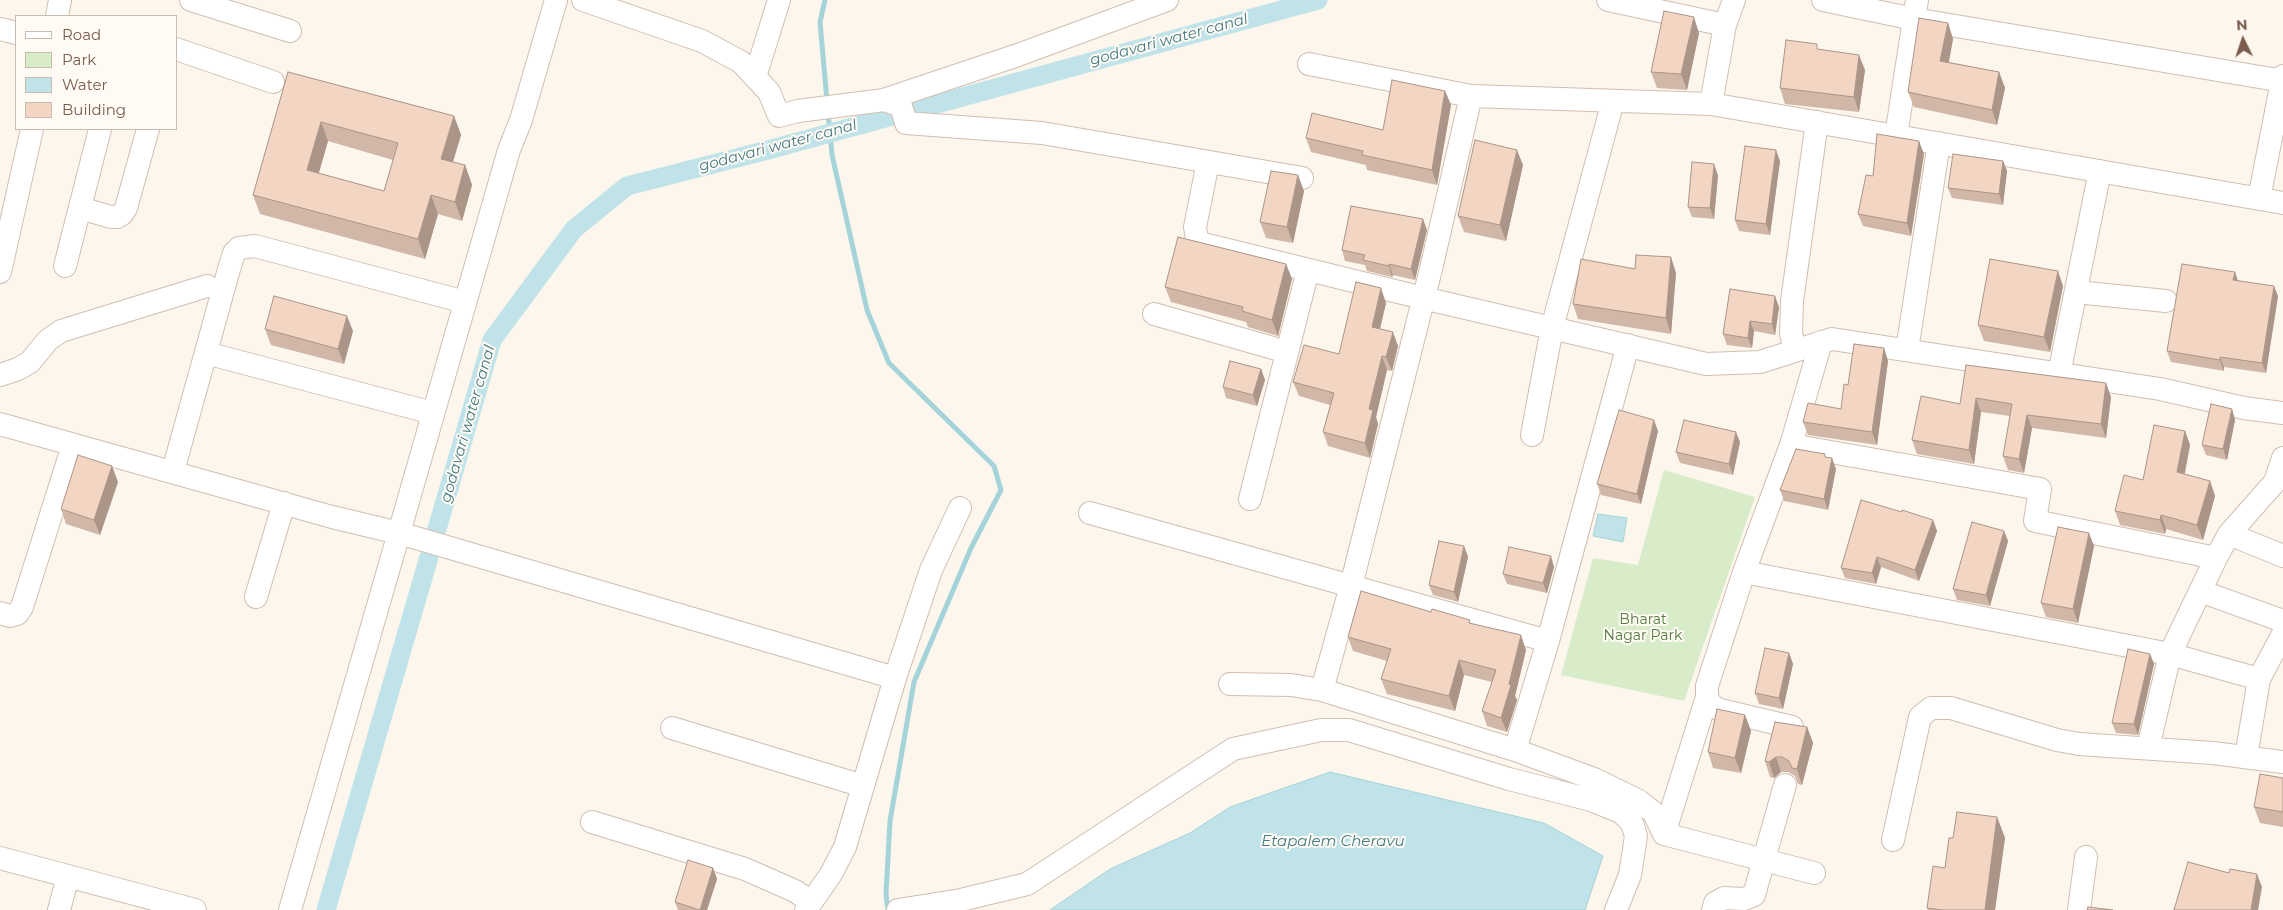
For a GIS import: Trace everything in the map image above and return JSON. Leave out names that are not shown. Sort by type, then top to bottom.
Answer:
[{"type":"street","points":[[57,15],[60,0]]},
{"type":"street","points":[[191,0],[290,31]]},
{"type":"street","points":[[290,910],[512,141],[521,120],[556,0]]},
{"type":"street","points":[[583,0],[702,41],[741,62],[769,92],[780,116],[798,112],[897,110],[1302,178]]},
{"type":"street","points":[[755,77],[779,0]]},
{"type":"street","points":[[897,110],[1018,55],[1167,0]]},
{"type":"street","points":[[1608,0],[1725,25]]},
{"type":"street","points":[[1711,104],[1725,25],[1734,0]]},
{"type":"street","points":[[1823,0],[1915,9],[2283,79],[2259,199]]},
{"type":"street","points":[[1896,136],[1915,9]]},
{"type":"street","points":[[0,29],[15,33]]},
{"type":"street","points":[[178,50],[273,82]]},
{"type":"street","points":[[1309,64],[1471,96],[1711,104],[2283,203]]},
{"type":"street","points":[[1322,690],[1351,586],[1471,96]]},
{"type":"street","points":[[1532,435],[1552,328],[1613,101]]},
{"type":"street","points":[[1795,350],[1791,333],[1791,310],[1817,122]]},
{"type":"street","points":[[0,272],[32,130]]},
{"type":"street","points":[[64,266],[100,130]]},
{"type":"street","points":[[80,208],[111,217],[122,214],[126,208],[148,130]]},
{"type":"street","points":[[1907,350],[1939,143]]},
{"type":"street","points":[[1208,162],[1195,227],[1197,239],[1204,244],[1423,298],[1706,364],[1760,362],[1832,339],[2160,389],[2244,408],[2283,413]]},
{"type":"street","points":[[2059,374],[2100,171]]},
{"type":"street","points":[[173,471],[234,253],[239,248],[256,246],[465,302]]},
{"type":"street","points":[[1250,499],[1308,270]]},
{"type":"street","points":[[0,375],[18,369],[30,362],[48,340],[61,331],[207,286]]},
{"type":"street","points":[[2076,292],[2166,301]]},
{"type":"street","points":[[1154,314],[1287,352]]},
{"type":"street","points":[[1664,834],[1707,697],[1707,686],[1744,572],[1791,445],[1821,342]]},
{"type":"street","points":[[1515,750],[1548,641],[1628,345]]},
{"type":"street","points":[[206,353],[433,413]]},
{"type":"street","points":[[0,424],[399,533],[895,678]]},
{"type":"street","points":[[0,613],[10,616],[18,614],[22,607],[73,445]]},
{"type":"street","points":[[1791,445],[2040,489],[2035,521],[2216,558]]},
{"type":"street","points":[[2148,748],[2170,654],[2229,534],[2279,484],[2283,458]]},
{"type":"street","points":[[256,597],[284,503]]},
{"type":"street","points":[[592,822],[745,869],[788,888],[809,906],[831,874],[845,847],[895,678],[931,570],[960,508]]},
{"type":"street","points":[[1090,513],[1548,641]]},
{"type":"street","points":[[2229,534],[2283,556]]},
{"type":"street","points":[[1744,572],[2170,654],[2259,679]]},
{"type":"street","points":[[2200,591],[2283,621]]},
{"type":"street","points":[[2246,757],[2259,679],[2283,634]]},
{"type":"street","points":[[1230,684],[1292,685],[1322,690],[1515,750],[1594,779],[1639,800],[1654,813],[1664,834],[1814,873]]},
{"type":"street","points":[[1707,697],[1711,705],[1720,710],[1792,727]]},
{"type":"street","points":[[1893,840],[1920,717],[1931,708],[1951,708],[2071,743],[2148,748],[2283,762]]},
{"type":"street","points":[[672,728],[863,786]]},
{"type":"street","points":[[898,910],[961,900],[1027,884],[1233,749],[1321,730],[1348,730],[1509,779],[1591,800],[1621,812],[1632,823],[1636,836],[1631,870],[1616,910]]},
{"type":"street","points":[[1713,910],[1715,903],[1724,898],[1744,900],[1754,895],[1785,785]]},
{"type":"street","points":[[2079,910],[2086,857]]},
{"type":"street","points":[[0,858],[195,910]]},
{"type":"street","points":[[59,910],[68,876]]},
{"type":"green space","name":"Bharat Nagar Park","points":[[1664,470],[1755,497],[1684,701],[1561,675],[1593,558],[1638,565]]},
{"type":"water","points":[[1598,514],[1627,518],[1623,542],[1593,536]]},
{"type":"water","name":"Etapalem Cheravu","points":[[1330,772],[1544,823],[1603,856],[1585,910],[1050,910],[1110,869],[1190,833],[1230,807]]},
{"type":"building","points":[[1664,11],[1694,17],[1681,74],[1651,72]]},
{"type":"building","points":[[1919,18],[1948,23],[1940,61],[1999,72],[1992,110],[1908,92]]},
{"type":"building","points":[[1786,40],[1817,44],[1817,49],[1859,55],[1854,97],[1780,88]]},
{"type":"building","points":[[288,72],[454,116],[441,159],[465,165],[455,202],[431,195],[418,239],[253,195]],"holes":[[[321,122],[398,143],[384,191],[307,170]]]},
{"type":"building","points":[[1392,80],[1445,91],[1432,170],[1362,155],[1363,151],[1306,138],[1312,113],[1383,130]]},
{"type":"building","points":[[1877,134],[1919,141],[1907,223],[1858,214],[1866,175],[1873,176]]},
{"type":"building","points":[[1475,140],[1517,150],[1500,225],[1458,216]]},
{"type":"building","points":[[1745,146],[1776,150],[1766,224],[1735,220]]},
{"type":"building","points":[[1953,154],[2003,161],[1999,194],[1948,188]]},
{"type":"building","points":[[1692,162],[1714,164],[1710,208],[1688,207]]},
{"type":"building","points":[[1271,171],[1298,175],[1287,227],[1260,222]]},
{"type":"building","points":[[1351,206],[1423,219],[1411,269],[1363,260],[1365,255],[1342,250]]},
{"type":"building","points":[[1178,237],[1286,264],[1272,320],[1242,311],[1243,307],[1165,287]]},
{"type":"building","points":[[1636,255],[1671,257],[1666,318],[1573,304],[1581,259],[1635,269]]},
{"type":"building","points":[[1990,259],[2058,271],[2044,337],[1978,325]]},
{"type":"building","points":[[2182,264],[2235,272],[2233,280],[2274,286],[2262,363],[2220,357],[2220,360],[2167,351]]},
{"type":"building","points":[[1356,282],[1381,288],[1372,327],[1393,332],[1386,357],[1382,356],[1369,409],[1373,410],[1365,443],[1323,432],[1334,393],[1293,382],[1304,345],[1339,354]]},
{"type":"building","points":[[1730,289],[1775,296],[1772,324],[1750,321],[1748,338],[1723,334]]},
{"type":"building","points":[[274,296],[347,316],[338,349],[265,329]]},
{"type":"building","points":[[1854,344],[1884,348],[1872,432],[1803,422],[1808,403],[1841,409],[1844,384],[1848,385]]},
{"type":"building","points":[[1230,361],[1261,369],[1253,395],[1223,387]]},
{"type":"building","points":[[1966,365],[2106,383],[2101,424],[2027,415],[2019,459],[2003,456],[2012,404],[1976,398],[1969,450],[1912,440],[1921,396],[1960,404]]},
{"type":"building","points":[[2211,404],[2232,409],[2223,449],[2202,445]]},
{"type":"building","points":[[1619,410],[1654,420],[1637,494],[1597,484]]},
{"type":"building","points":[[1684,420],[1736,432],[1729,464],[1676,452]]},
{"type":"building","points":[[2154,425],[2185,431],[2177,472],[2210,481],[2197,525],[2161,515],[2160,520],[2115,511],[2124,475],[2143,480]]},
{"type":"building","points":[[1796,449],[1825,454],[1825,457],[1832,458],[1824,499],[1780,490]]},
{"type":"building","points":[[78,455],[112,466],[94,520],[61,509]]},
{"type":"building","points":[[1861,500],[1933,520],[1915,570],[1877,557],[1872,573],[1841,568]]},
{"type":"building","points":[[1972,522],[2004,531],[1986,595],[1953,589]]},
{"type":"building","points":[[2058,527],[2089,533],[2073,609],[2041,603]]},
{"type":"building","points":[[1439,541],[1464,546],[1454,592],[1429,585]]},
{"type":"building","points":[[1509,547],[1551,556],[1543,583],[1503,574]]},
{"type":"building","points":[[1361,591],[1431,612],[1432,609],[1470,620],[1469,623],[1521,635],[1509,684],[1511,685],[1501,718],[1482,711],[1496,670],[1459,660],[1449,696],[1381,679],[1391,649],[1348,637]]},
{"type":"building","points":[[1765,648],[1789,653],[1779,698],[1755,693]]},
{"type":"building","points":[[2128,649],[2150,654],[2134,724],[2112,723]]},
{"type":"building","points":[[1717,709],[1745,715],[1735,758],[1708,752]]},
{"type":"building","points":[[1775,722],[1807,727],[1797,769],[1792,768],[1789,761],[1782,757],[1776,757],[1769,762],[1765,761]]},
{"type":"building","points":[[2260,774],[2283,778],[2283,812],[2254,807]]},
{"type":"building","points":[[1957,812],[1997,817],[1985,910],[1927,908],[1933,866],[1945,868],[1949,838],[1953,838]]},
{"type":"building","points":[[688,860],[713,868],[700,910],[675,902]]},
{"type":"building","points":[[2188,862],[2229,873],[2230,869],[2257,874],[2251,910],[2174,910]]},
{"type":"building","points":[[2088,907],[2113,910],[2087,910]]},
{"type":"waterway","points":[[825,0],[820,22],[827,101]]},
{"type":"waterway","name":"godavari water canal","points":[[437,529],[492,340],[574,229],[627,186],[768,150],[1318,0]]},
{"type":"waterway","points":[[828,112],[832,155],[867,310],[889,363],[994,466],[1001,490],[971,548],[914,682],[890,821],[886,894],[888,910]]},
{"type":"waterway","points":[[326,910],[429,557]]}]
